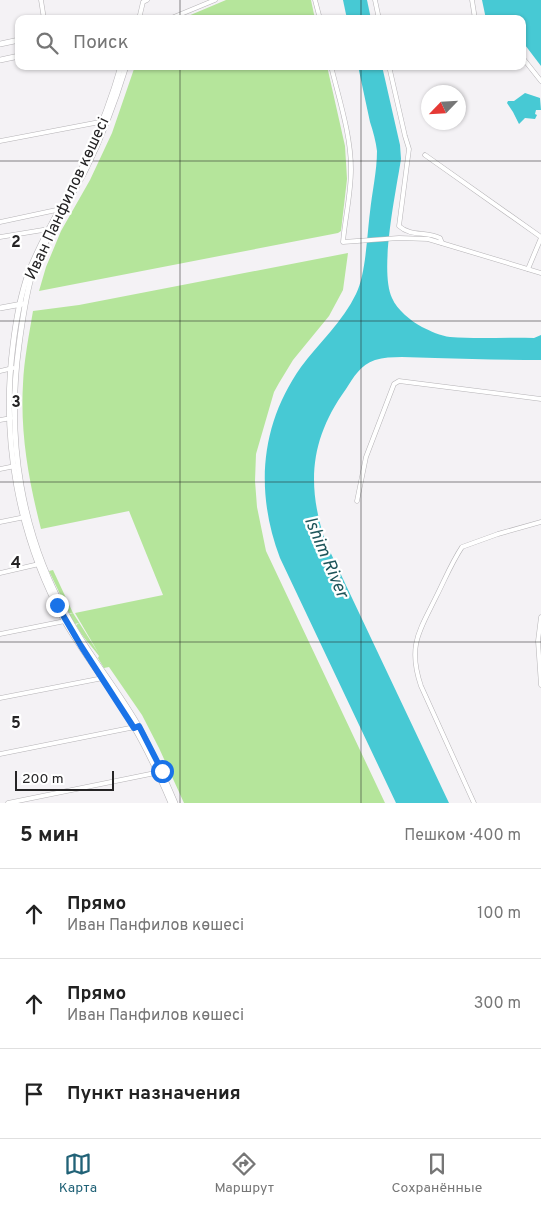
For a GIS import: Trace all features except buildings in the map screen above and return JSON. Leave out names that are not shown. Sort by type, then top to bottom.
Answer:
[{"type":"street","points":[[41,0],[43,15]]},
{"type":"street","points":[[179,15],[215,0]]},
{"type":"street","points":[[316,0],[319,15]]},
{"type":"street","points":[[375,0],[378,15]]},
{"type":"street","points":[[472,0],[474,15]]},
{"type":"street","points":[[140,15],[144,1]]},
{"type":"street","points":[[0,44],[15,41]]},
{"type":"street","points":[[0,60],[15,57]]},
{"type":"street","points":[[526,62],[541,81]]},
{"type":"street","name":"Иван Панфилов көшесі","points":[[105,121],[121,70]]},
{"type":"street","name":"Иван Панфилов көшесі","points":[[105,677],[65,622],[40,564],[25,516],[16,466],[11,418],[13,368],[28,274],[50,229],[85,170],[124,70]]},
{"type":"street","points":[[332,70],[351,166],[343,242],[399,238],[428,240],[541,273]]},
{"type":"street","points":[[390,70],[409,149],[399,226],[411,233],[434,235],[440,238],[442,243]]},
{"type":"street","points":[[0,141],[105,121]]},
{"type":"street","points":[[425,155],[541,237],[528,269]]},
{"type":"street","points":[[0,222],[61,209]]},
{"type":"street","points":[[0,237],[50,229]]},
{"type":"street","points":[[0,308],[22,304]]},
{"type":"street","points":[[0,370],[13,368]]},
{"type":"street","points":[[357,501],[366,457],[394,384],[399,381],[541,399]]},
{"type":"street","points":[[0,420],[11,418]]},
{"type":"street","points":[[0,469],[16,466]]},
{"type":"street","points":[[0,522],[25,516]]},
{"type":"street","points":[[474,803],[416,672],[414,655],[417,635],[462,547],[498,534],[541,522]]},
{"type":"street","points":[[0,573],[40,564]]},
{"type":"street","name":"Иван Панфилов көшесі","points":[[40,564],[70,620],[136,727],[175,803]]},
{"type":"street","points":[[541,617],[538,641],[541,685]]},
{"type":"street","points":[[0,634],[65,622]]},
{"type":"street","points":[[0,698],[105,677]]},
{"type":"street","points":[[0,754],[136,727]]},
{"type":"street","points":[[8,803],[160,772]]},
{"type":"street","name":"Иван Панфилов көшесі","points":[[160,772],[171,803]]},
{"type":"green space","points":[[226,0],[311,0],[314,15],[190,15]]},
{"type":"green space","points":[[134,70],[328,70],[345,146],[347,179],[341,231],[39,291],[46,267],[61,231],[90,180],[112,133]]},
{"type":"green space","points":[[348,253],[343,290],[329,316],[293,360],[274,392],[256,454],[255,481],[257,507],[266,551],[385,803],[184,803],[142,715],[109,667],[104,668],[98,658],[99,656],[78,629],[76,625],[79,623],[75,624],[69,614],[73,613],[99,654],[75,613],[163,595],[129,511],[41,529],[29,476],[22,403],[27,348],[33,311],[79,305]]},
{"type":"green space","points":[[53,570],[73,613],[69,613],[49,571]]},
{"type":"water","points":[[343,0],[367,0],[370,15],[346,15]]},
{"type":"water","points":[[482,0],[541,0],[541,66],[526,46],[526,15],[485,15]]},
{"type":"water","name":"Ishim River","points":[[359,70],[383,70],[400,145],[401,159],[390,230],[387,269],[388,285],[397,307],[418,325],[432,332],[447,336],[534,338],[541,335],[541,360],[397,357],[382,358],[370,362],[358,372],[334,408],[325,426],[315,463],[316,502],[326,543],[449,803],[396,803],[280,558],[267,508],[266,460],[277,412],[287,389],[301,367],[338,323],[351,304],[362,276],[377,151]]},
{"type":"water","points":[[525,93],[540,98],[541,110],[536,110],[535,114],[537,115],[535,119],[525,118],[519,124],[507,103],[508,101],[514,101]]},
{"type":"route","points":[[57,605],[65,622],[134,728],[139,726],[162,771]]}]
